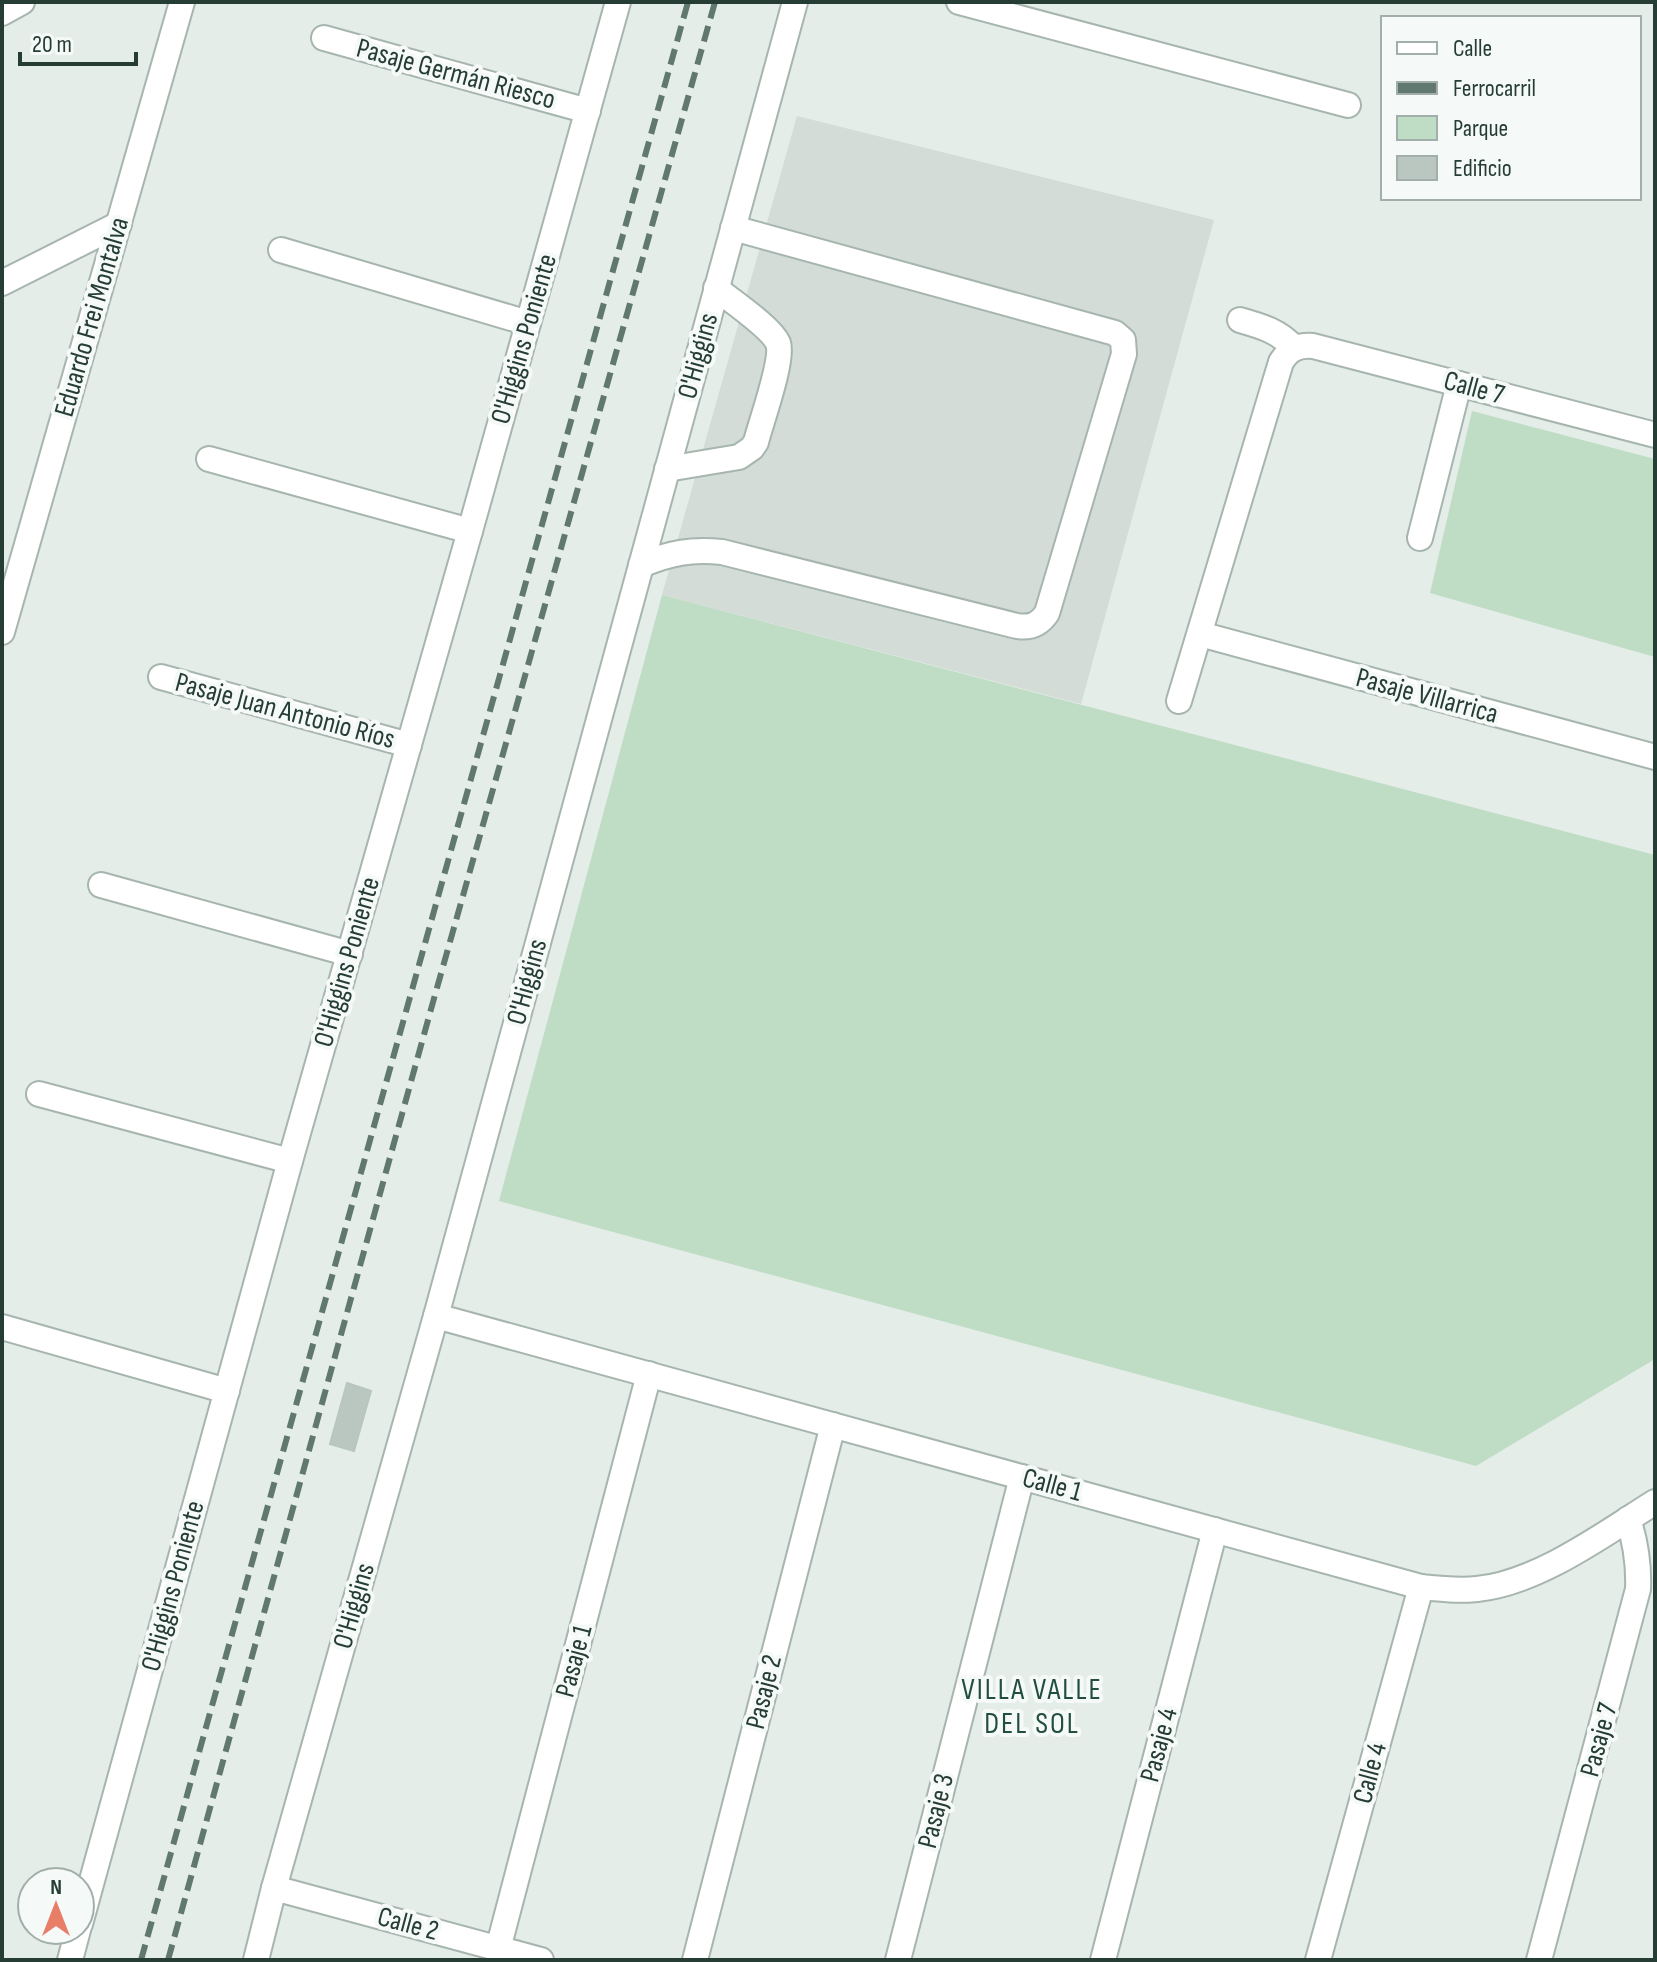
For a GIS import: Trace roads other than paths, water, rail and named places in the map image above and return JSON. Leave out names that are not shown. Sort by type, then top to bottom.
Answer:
[{"type":"street","points":[[2,13],[22,2]]},
{"type":"street","name":"Eduardo Frei Montalva","points":[[2,632],[182,2]]},
{"type":"street","name":"O'Higgins Poniente","points":[[96,1866],[290,1161],[618,2]]},
{"type":"street","name":"O'Higgins","points":[[256,1960],[436,1316],[795,2]]},
{"type":"street","points":[[959,2],[1348,105]]},
{"type":"street","name":"Pasaje Germán Riesco","points":[[324,38],[588,111]]},
{"type":"street","points":[[2,283],[119,224]]},
{"type":"street","points":[[641,565],[689,551],[722,552],[1027,628],[1047,613],[1124,354],[1123,340],[1115,333],[733,228]]},
{"type":"street","points":[[281,250],[528,323]]},
{"type":"street","points":[[667,469],[739,457],[752,448],[779,360],[779,345],[772,334],[716,288]]},
{"type":"street","name":"Calle 7","points":[[1240,320],[1280,334],[1294,348],[1313,346],[1655,435]]},
{"type":"street","points":[[1179,701],[1281,362],[1294,348]]},
{"type":"street","points":[[1420,538],[1459,384]]},
{"type":"street","points":[[209,459],[470,531]]},
{"type":"street","name":"Pasaje Villarrica","points":[[1200,634],[1655,757]]},
{"type":"street","name":"Pasaje Juan Antonio Ríos","points":[[161,677],[409,745]]},
{"type":"street","points":[[101,885],[350,954]]},
{"type":"street","points":[[39,1094],[290,1161]]},
{"type":"street","name":"Calle 1","points":[[436,1316],[1421,1587],[1450,1591],[1507,1583],[1577,1552],[1655,1502]]},
{"type":"street","points":[[2,1327],[227,1391]]},
{"type":"street","name":"Pasaje 1","points":[[498,1949],[649,1374]]},
{"type":"street","name":"Pasaje 2","points":[[695,1960],[833,1425]]},
{"type":"street","name":"Pasaje 3","points":[[898,1960],[1022,1477]]},
{"type":"street","name":"Pasaje 7","points":[[1539,1960],[1638,1589],[1639,1565],[1628,1519]]},
{"type":"street","name":"Pasaje 4","points":[[1103,1960],[1215,1530]]},
{"type":"street","name":"Calle 4","points":[[1318,1960],[1421,1587]]},
{"type":"street","name":"Calle 2","points":[[274,1888],[541,1960]]},
{"type":"railway","points":[[141,1960],[688,2]]},
{"type":"railway","points":[[168,1960],[433,1002],[715,2]]},
{"type":"district","name":"VILLA VALLE DEL SOL","points":[[1032,1707]]}]
